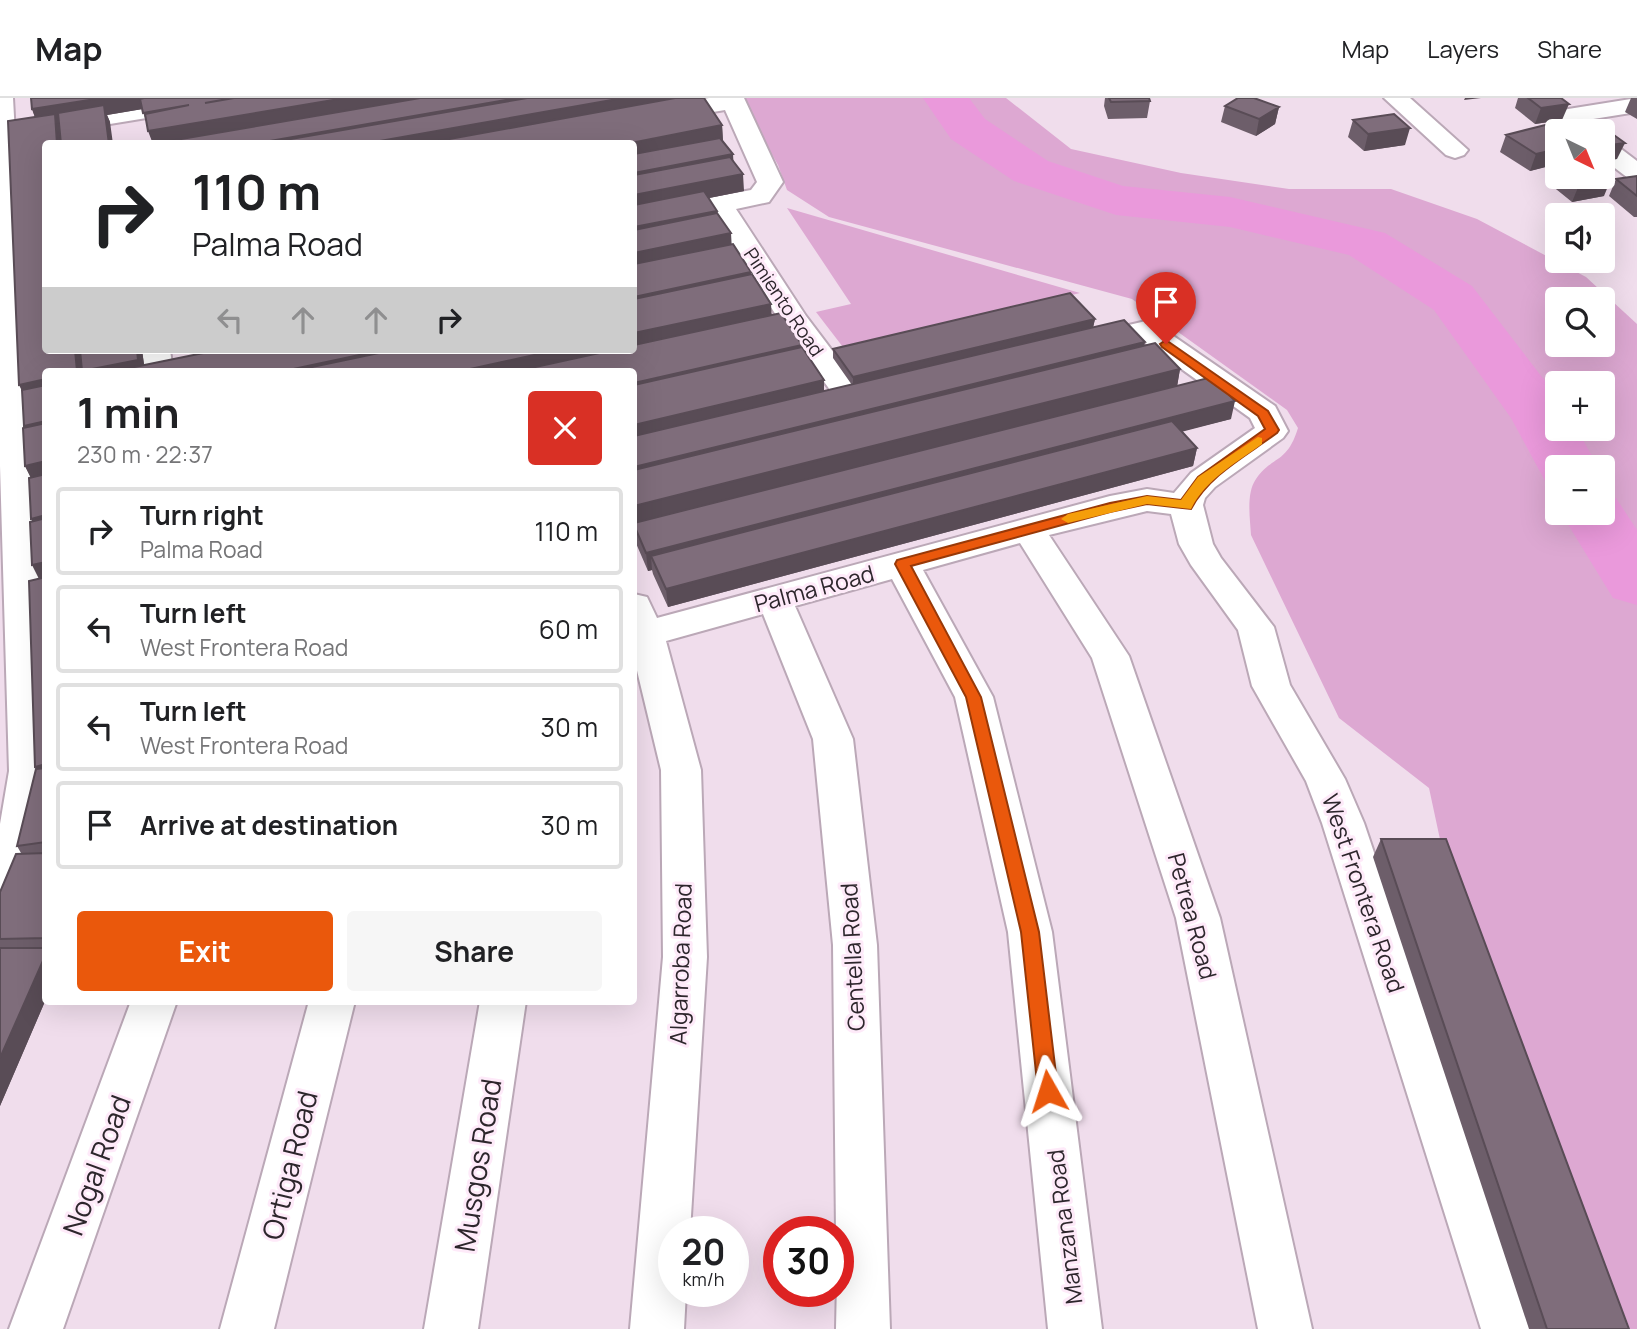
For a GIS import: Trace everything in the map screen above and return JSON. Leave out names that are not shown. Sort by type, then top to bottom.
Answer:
[{"type":"street","points":[[0,885],[17,846],[30,771],[34,595],[21,492],[30,405],[2,135],[1,98]]},
{"type":"street","points":[[2,135],[121,125],[226,98]]},
{"type":"street","points":[[1396,98],[1455,149]]},
{"type":"street","points":[[637,219],[760,197],[770,182],[732,99],[641,118]]},
{"type":"street","points":[[1563,117],[1637,105]]},
{"type":"street","points":[[727,151],[753,146]]},
{"type":"street","points":[[1615,156],[1637,173]]},
{"type":"street","name":"Pimiento Road","points":[[719,203],[739,259],[780,323],[852,398]]},
{"type":"street","points":[[1052,351],[1146,330],[1264,413],[1272,430],[1203,480],[1189,495],[1186,506]]},
{"type":"street","points":[[1187,398],[1227,388]]},
{"type":"street","name":"Palma Road","points":[[640,620],[774,598],[1028,529],[1147,500],[1186,506]]},
{"type":"street","name":"West Frontera Road","points":[[1186,506],[1196,544],[1256,627],[1271,686],[1325,779],[1343,823],[1508,1329]]},
{"type":"street","name":"Petrea Road","points":[[1028,529],[1110,656],[1198,918],[1285,1329]]},
{"type":"street","name":"Manzana Road","points":[[902,564],[974,697],[1030,932],[1075,1329]]},
{"type":"street","name":"Centella Road","points":[[774,598],[832,739],[855,945],[863,1329]]},
{"type":"street","name":"Algarroba Road","points":[[640,620],[681,770],[685,957],[657,1329]]},
{"type":"street","name":"Nogal Road","points":[[36,1329],[153,1005]]},
{"type":"street","name":"Ortiga Road","points":[[247,1329],[330,1005]]},
{"type":"street","name":"Musgos Road","points":[[451,1329],[502,1005]]},
{"type":"shaded area","points":[[740,98],[1006,98],[1071,149],[1181,173],[1289,189],[1391,189],[1477,219],[1545,255],[1545,273],[1578,273],[1597,287],[1545,287],[1545,357],[1615,357],[1615,304],[1637,324],[1637,1329],[1630,1329],[1444,858],[1429,788],[1339,718],[1251,535],[1249,506],[1253,485],[1262,471],[1289,448],[1298,428],[1287,410],[1132,299],[829,217],[787,190],[778,165]]},
{"type":"shaded area","points":[[787,208],[1080,293],[846,351],[816,312],[851,304]]},
{"type":"building","points":[[31,98],[102,98],[32,109]]},
{"type":"building","points":[[233,98],[205,103],[234,98],[345,98],[148,131],[145,114],[189,105],[143,113],[140,99]]},
{"type":"building","points":[[420,98],[517,98],[275,140],[175,140]]},
{"type":"building","points":[[527,98],[623,98],[386,140],[285,140]]},
{"type":"building","points":[[675,98],[704,98],[722,125],[637,142],[444,140]]},
{"type":"building","points":[[1109,98],[1149,98],[1150,101],[1111,102]]},
{"type":"building","points":[[1238,98],[1254,98],[1279,107],[1259,119],[1225,106]]},
{"type":"building","points":[[1528,98],[1561,98],[1569,104],[1541,108]]},
{"type":"building","points":[[104,105],[108,140],[61,140],[58,113]]},
{"type":"building","points":[[55,114],[57,140],[42,140],[42,354],[75,354],[77,368],[42,368],[42,380],[19,385],[8,121]]},
{"type":"building","points":[[1394,114],[1410,128],[1368,134],[1353,120]]},
{"type":"building","points":[[1545,125],[1545,152],[1536,154],[1506,135]]},
{"type":"building","points":[[1615,136],[1625,143],[1615,144]]},
{"type":"building","points":[[720,138],[733,154],[637,172],[637,153]]},
{"type":"building","points":[[730,157],[743,174],[637,194],[637,174]]},
{"type":"building","points":[[1637,176],[1637,196],[1616,179]]},
{"type":"building","points":[[704,191],[717,211],[637,226],[637,204]]},
{"type":"building","points":[[717,213],[731,233],[637,252],[637,229]]},
{"type":"building","points":[[733,244],[751,272],[637,296],[637,263]]},
{"type":"building","points":[[752,274],[771,304],[637,332],[637,298]]},
{"type":"building","points":[[1070,293],[1095,319],[853,377],[833,349]]},
{"type":"building","points":[[781,313],[802,345],[637,382],[637,368],[531,368],[595,354],[637,354],[637,344]]},
{"type":"building","points":[[1124,320],[1145,342],[637,466],[637,435]]},
{"type":"building","points":[[1155,343],[1180,369],[637,505],[637,469]]},
{"type":"building","points":[[802,347],[824,380],[637,424],[637,384]]},
{"type":"building","points":[[80,354],[137,354],[138,360],[97,368],[82,368]]},
{"type":"building","points":[[198,354],[364,354],[298,368],[130,368]]},
{"type":"building","points":[[374,354],[539,354],[475,368],[307,368]]},
{"type":"building","points":[[1212,377],[1235,401],[646,553],[637,532],[637,522]]},
{"type":"building","points":[[42,386],[42,422],[24,426],[22,390]]},
{"type":"building","points":[[1172,421],[1197,448],[666,589],[651,556]]},
{"type":"building","points":[[42,424],[42,462],[25,466],[23,428]]},
{"type":"building","points":[[42,475],[42,516],[31,519],[29,478]]},
{"type":"building","points":[[42,519],[42,563],[32,565],[30,522]]},
{"type":"building","points":[[42,578],[42,765],[35,767],[29,581]]},
{"type":"building","points":[[42,768],[42,843],[17,846],[36,769]]},
{"type":"building","points":[[1381,839],[1446,839],[1629,1329],[1547,1329]]},
{"type":"building","points":[[42,853],[42,938],[0,939],[0,892],[16,854]]},
{"type":"building","points":[[0,948],[42,948],[42,963],[0,1058]]},
{"type":"waterway","points":[[946,98],[968,129],[1031,171],[1116,200],[1230,212],[1367,244],[1453,298],[1540,416],[1561,455]]},
{"type":"waterway","points":[[1601,525],[1637,582]]},
{"type":"slow traffic","points":[[1068,519],[1147,500],[1186,506],[1189,495],[1203,480],[1258,441]]},
{"type":"route","points":[[1048,1091],[1030,932],[974,697],[902,564],[1110,507],[1147,500],[1186,506],[1189,495],[1203,480],[1272,430],[1264,413],[1166,344]]}]
